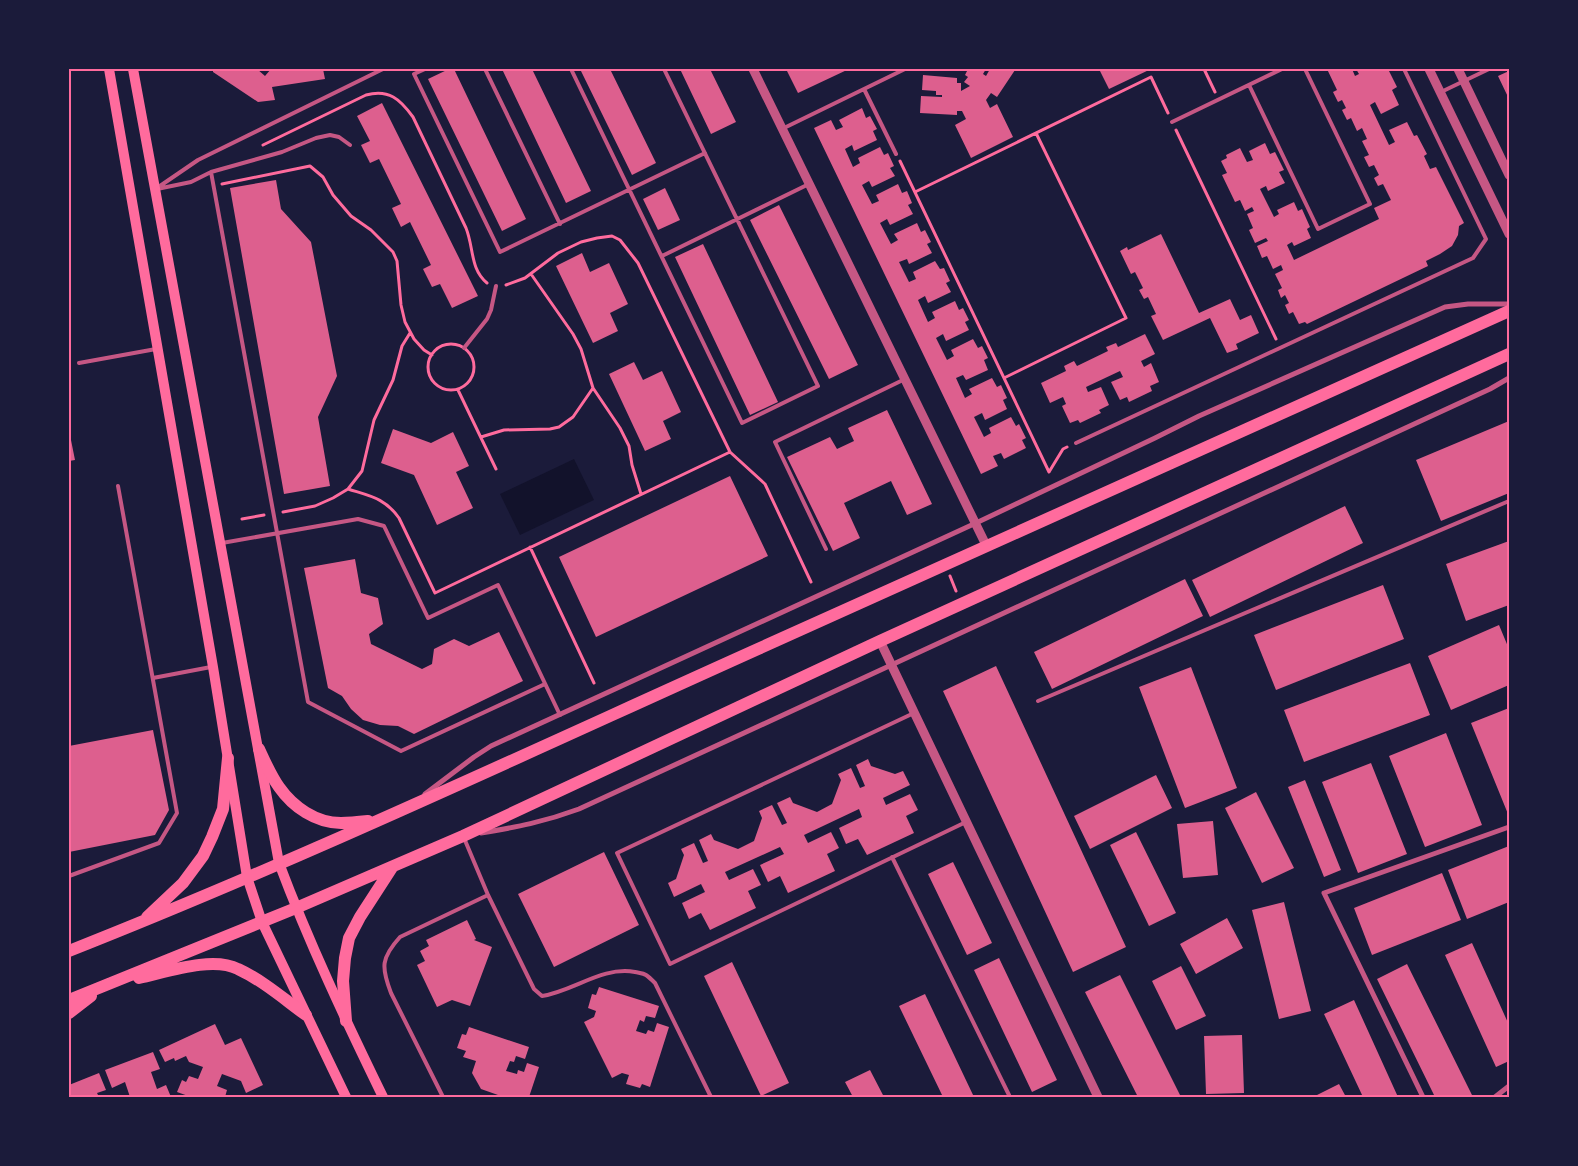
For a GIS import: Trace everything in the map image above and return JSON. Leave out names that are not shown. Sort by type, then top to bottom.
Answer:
[{"type":"main road","points":[[108,69],[213,667],[247,877],[262,922],[346,1097]]},
{"type":"main road","points":[[133,69],[279,863],[296,908],[346,1021],[384,1097]]},
{"type":"main road","points":[[69,951],[141,923],[381,820],[986,545],[1509,311]]},
{"type":"main road","points":[[69,1000],[296,908],[463,836],[880,641],[1509,354]]},
{"type":"main road","points":[[259,749],[279,787],[308,815],[340,823],[381,820]]},
{"type":"main road","points":[[141,923],[183,883],[203,856],[223,809],[228,758]]},
{"type":"main road","points":[[346,1021],[343,981],[345,958],[350,938],[360,917],[392,866]]},
{"type":"main road","points":[[69,942],[107,936]]},
{"type":"main road","points":[[69,1013],[106,986],[207,964],[237,968],[306,1015]]},
{"type":"street","points":[[753,69],[986,545]]},
{"type":"street","points":[[1429,69],[1509,234]]},
{"type":"street","points":[[1458,69],[1509,175]]},
{"type":"street","points":[[408,807],[491,746],[976,523],[1199,416],[1445,307],[1468,304],[1509,304]]},
{"type":"street","points":[[463,836],[530,825],[554,819],[579,809],[891,664],[1265,494],[1490,389],[1509,378]]},
{"type":"street","points":[[880,641],[1098,1097]]},
{"type":"street","points":[[1423,1097],[1324,893],[1509,827]]},
{"type":"street","points":[[1495,1097],[1509,1086]]},
{"type":"lane","points":[[155,189],[198,160],[383,69]]},
{"type":"lane","points":[[425,69],[414,74],[500,252],[705,153]]},
{"type":"lane","points":[[485,69],[560,224]]},
{"type":"lane","points":[[571,69],[742,423],[818,386],[664,69]]},
{"type":"lane","points":[[782,128],[905,69]]},
{"type":"lane","points":[[1172,122],[1282,69]]},
{"type":"lane","points":[[1249,85],[1318,229],[1370,204],[1305,69]]},
{"type":"lane","points":[[1076,443],[1473,258],[1486,239],[1404,69]]},
{"type":"lane","points":[[1441,92],[1489,69]]},
{"type":"lane","points":[[864,88],[896,154]]},
{"type":"lane","points":[[155,189],[191,182],[211,172],[282,152],[316,138],[330,135],[339,136],[350,145]]},
{"type":"lane","points":[[211,172],[308,702],[401,751],[545,684]]},
{"type":"lane","points":[[662,256],[809,184]]},
{"type":"lane","points":[[464,348],[487,319],[496,286]]},
{"type":"lane","points":[[79,363],[158,349]]},
{"type":"lane","points":[[826,549],[775,442],[905,379]]},
{"type":"lane","points":[[69,876],[159,843],[177,813],[118,486]]},
{"type":"lane","points":[[1038,701],[1509,501]]},
{"type":"lane","points":[[220,544],[358,519],[384,526],[428,618],[498,585],[560,715]]},
{"type":"lane","points":[[153,678],[213,667]]},
{"type":"lane","points":[[914,713],[617,853],[670,964],[966,822]]},
{"type":"lane","points":[[463,836],[488,895],[534,989],[542,996],[609,973],[630,971],[645,974],[655,983],[711,1097]]},
{"type":"lane","points":[[892,858],[1009,1095]]},
{"type":"lane","points":[[443,1097],[391,993],[384,976],[384,961],[390,948],[400,936],[488,895]]},
{"type":"path","points":[[1204,69],[1219,99]]},
{"type":"path","points":[[915,192],[1150,77],[1281,348]]},
{"type":"path","points":[[262,146],[366,95],[374,93],[391,95],[398,99],[413,117],[466,228],[476,270],[480,278],[488,284],[496,286],[519,281],[558,253],[581,242],[612,236],[620,240],[638,262],[730,452],[765,484],[811,582]]},
{"type":"path","points":[[1004,378],[1126,318],[1036,133]]},
{"type":"path","points":[[896,154],[1049,472],[1064,449],[1076,443]]},
{"type":"path","points":[[214,185],[310,166],[323,177],[333,195],[352,216],[371,230],[393,252],[398,267],[401,305],[410,333],[424,350],[432,355]]},
{"type":"path","points":[[531,274],[573,334],[581,349],[593,388],[620,428],[629,446],[632,465],[641,494]]},
{"type":"path","points":[[242,519],[315,506],[348,489],[362,470],[374,420],[392,380],[402,346],[410,333]]},
{"type":"path","points":[[450,344],[464,348],[473,359],[474,373],[471,380],[466,386],[451,391],[436,385],[428,371],[432,355],[443,346],[450,344]]},
{"type":"path","points":[[481,437],[504,430],[550,430],[559,427],[573,417],[593,388]]},
{"type":"path","points":[[458,390],[496,469]]},
{"type":"path","points":[[348,489],[381,500],[392,507],[435,593],[730,452]]},
{"type":"path","points":[[530,547],[594,683]]},
{"type":"shaded area","points":[[574,459],[594,500],[520,535],[500,494]]},
{"type":"building","points":[[213,69],[257,69],[265,76],[271,69],[323,69],[325,79],[272,87],[275,100],[258,102],[213,72]]},
{"type":"building","points":[[449,69],[454,69],[526,219],[502,231],[428,79]]},
{"type":"building","points":[[502,69],[532,69],[591,191],[566,203]]},
{"type":"building","points":[[580,69],[610,69],[656,163],[632,175]]},
{"type":"building","points":[[680,69],[710,69],[736,122],[711,134]]},
{"type":"building","points":[[786,69],[816,70],[849,69],[798,93]]},
{"type":"building","points":[[968,69],[986,69],[983,74],[986,76],[990,69],[1015,70],[997,97],[991,93],[986,100],[990,108],[997,104],[1013,137],[971,158],[955,125],[966,119],[962,111],[957,111],[957,115],[920,113],[921,96],[942,97],[942,95],[936,95],[936,91],[922,90],[923,75],[957,78],[957,83],[961,83],[961,91],[970,86],[964,82],[968,77],[965,75]]},
{"type":"building","points":[[1099,69],[1151,69],[1109,89]]},
{"type":"building","points":[[1327,69],[1352,69],[1355,76],[1359,74],[1356,69],[1388,69],[1397,87],[1392,90],[1399,105],[1381,114],[1375,102],[1370,105],[1389,145],[1395,142],[1389,130],[1407,122],[1414,136],[1417,135],[1427,154],[1424,156],[1430,169],[1436,167],[1464,223],[1459,226],[1458,235],[1452,246],[1426,261],[1428,266],[1307,324],[1305,322],[1299,324],[1293,312],[1289,314],[1285,305],[1289,303],[1285,295],[1281,298],[1278,290],[1282,288],[1275,274],[1283,270],[1281,265],[1273,269],[1267,256],[1262,258],[1257,246],[1268,241],[1266,238],[1255,243],[1249,230],[1253,228],[1247,214],[1254,211],[1252,207],[1245,211],[1240,200],[1235,202],[1222,175],[1227,173],[1221,161],[1227,158],[1226,155],[1240,148],[1247,162],[1253,160],[1249,151],[1265,143],[1270,154],[1275,152],[1284,170],[1279,172],[1285,183],[1268,191],[1266,186],[1260,189],[1274,217],[1279,214],[1277,210],[1294,202],[1298,211],[1302,209],[1310,227],[1307,229],[1311,238],[1294,246],[1292,242],[1287,245],[1294,260],[1379,219],[1374,208],[1391,200],[1383,184],[1378,186],[1374,178],[1379,175],[1374,165],[1369,167],[1364,157],[1369,155],[1362,141],[1367,139],[1362,128],[1357,131],[1351,118],[1347,120],[1342,110],[1346,108],[1342,100],[1338,102],[1333,92],[1337,90]]},
{"type":"building","points":[[1509,71],[1509,99],[1498,76]]},
{"type":"building","points":[[382,103],[478,296],[452,308],[440,284],[432,287],[423,269],[431,265],[410,222],[401,227],[392,208],[401,204],[379,159],[370,163],[361,145],[370,141],[357,116]]},
{"type":"building","points":[[862,108],[866,118],[870,116],[877,129],[873,131],[877,140],[854,151],[852,145],[845,149],[853,167],[860,163],[858,158],[880,147],[884,155],[888,153],[894,166],[890,168],[895,176],[872,187],[869,181],[862,185],[872,204],[879,201],[876,195],[898,184],[902,193],[907,191],[912,203],[908,205],[913,214],[890,225],[887,219],[880,223],[891,244],[898,240],[894,234],[917,223],[921,232],[925,230],[931,242],[927,244],[932,253],[909,264],[907,259],[899,262],[909,282],[916,279],[913,272],[935,261],[940,269],[944,268],[950,281],[946,283],[951,292],[928,303],[925,296],[918,300],[928,322],[935,318],[932,312],[955,301],[959,310],[963,308],[969,320],[965,322],[969,330],[946,341],[943,334],[936,338],[947,360],[954,356],[951,350],[973,339],[978,348],[982,346],[988,358],[984,360],[988,370],[966,380],[963,375],[956,378],[965,398],[972,394],[969,389],[992,378],[997,387],[1001,385],[1007,398],[1003,400],[1007,409],[985,420],[982,413],[974,417],[984,437],[991,433],[989,428],[1011,417],[1016,426],[1019,424],[1026,438],[1022,440],[1026,448],[1004,459],[1001,453],[993,456],[998,466],[981,474],[814,128],[831,120],[836,130],[843,127],[839,120]]},
{"type":"building","points":[[276,180],[281,209],[311,242],[337,376],[318,417],[330,486],[284,494],[230,188]]},
{"type":"building","points":[[665,188],[680,220],[658,230],[643,199]]},
{"type":"building","points":[[779,205],[858,365],[829,379],[750,220]]},
{"type":"building","points":[[1161,234],[1199,313],[1230,299],[1240,320],[1251,315],[1259,333],[1236,344],[1238,349],[1227,353],[1210,318],[1163,340],[1151,316],[1156,314],[1148,297],[1144,299],[1139,290],[1143,288],[1135,272],[1131,274],[1120,251],[1127,247],[1128,250]]},
{"type":"building","points":[[703,244],[778,402],[750,415],[675,257]]},
{"type":"building","points":[[582,253],[590,272],[609,263],[628,304],[610,313],[618,331],[593,343],[556,266]]},
{"type":"building","points":[[1145,334],[1155,354],[1141,361],[1144,367],[1151,363],[1159,382],[1150,386],[1152,391],[1129,402],[1127,397],[1120,400],[1111,382],[1123,377],[1120,371],[1086,387],[1088,392],[1101,387],[1109,405],[1099,410],[1101,413],[1080,423],[1078,420],[1070,423],[1062,406],[1066,404],[1063,397],[1050,403],[1041,383],[1066,371],[1064,366],[1074,361],[1077,366],[1108,351],[1106,347],[1116,343],[1118,347]]},
{"type":"building","points":[[634,362],[643,380],[662,371],[681,412],[663,421],[671,439],[645,451],[609,374]]},
{"type":"building","points":[[887,410],[932,504],[907,515],[891,481],[844,503],[860,538],[833,551],[787,457],[830,437],[837,449],[854,441],[848,428]]},
{"type":"building","points":[[1509,421],[1509,493],[1441,521],[1416,460]]},
{"type":"building","points":[[393,429],[431,443],[453,432],[469,466],[456,472],[473,508],[437,525],[414,475],[381,463]]},
{"type":"building","points":[[69,430],[75,460],[69,461]]},
{"type":"building","points":[[730,476],[768,556],[596,637],[559,557]]},
{"type":"building","points":[[1345,506],[1363,543],[1210,617],[1192,580]]},
{"type":"building","points":[[1509,541],[1509,605],[1466,621],[1446,564]]},
{"type":"building","points":[[355,559],[361,593],[378,598],[383,624],[369,634],[371,644],[422,669],[432,664],[434,649],[454,639],[469,646],[499,632],[523,681],[414,734],[398,726],[380,725],[363,720],[351,709],[342,696],[328,688],[304,568]]},
{"type":"building","points":[[1185,579],[1203,616],[1052,689],[1034,652]]},
{"type":"building","points":[[1383,585],[1404,639],[1276,690],[1254,635]]},
{"type":"building","points":[[1499,625],[1509,649],[1509,685],[1451,710],[1428,656]]},
{"type":"building","points":[[1410,663],[1430,715],[1304,762],[1284,710]]},
{"type":"building","points":[[996,666],[1126,947],[1073,972],[943,691]]},
{"type":"building","points":[[1191,667],[1237,788],[1185,808],[1139,687]]},
{"type":"building","points":[[1509,708],[1509,814],[1508,814],[1471,723]]},
{"type":"building","points":[[153,730],[169,810],[155,835],[69,852],[69,746]]},
{"type":"building","points":[[1446,733],[1482,825],[1425,847],[1389,756]]},
{"type":"building","points":[[868,759],[871,766],[895,774],[903,771],[910,785],[883,798],[886,805],[910,794],[918,810],[906,816],[914,833],[867,855],[858,839],[846,844],[839,828],[862,817],[859,809],[804,835],[808,843],[831,832],[839,848],[827,854],[835,871],[788,893],[780,876],[768,882],[760,865],[784,854],[780,847],[725,872],[729,880],[753,869],[761,885],[748,891],[756,908],[710,930],[701,913],[689,919],[682,903],[705,892],[701,884],[674,897],[668,883],[676,879],[684,855],[681,849],[694,843],[703,863],[708,861],[699,840],[711,834],[714,840],[738,849],[754,841],[762,818],[759,811],[772,805],[782,825],[787,823],[777,803],[790,797],[793,803],[817,812],[832,804],[841,780],[838,774],[851,768],[860,788],[865,786],[856,765]]},
{"type":"building","points":[[1371,763],[1407,854],[1358,873],[1322,782]]},
{"type":"building","points":[[1156,775],[1172,808],[1090,849],[1074,816]]},
{"type":"building","points":[[1305,780],[1341,870],[1324,877],[1288,787]]},
{"type":"building","points":[[1256,792],[1294,868],[1262,883],[1225,808]]},
{"type":"building","points":[[1213,821],[1218,875],[1183,878],[1177,824]]},
{"type":"building","points":[[1136,832],[1176,913],[1149,926],[1110,845]]},
{"type":"building","points":[[1509,846],[1509,902],[1467,919],[1448,870]]},
{"type":"building","points":[[604,852],[639,925],[554,967],[518,894]]},
{"type":"building","points":[[953,862],[992,943],[967,955],[928,874]]},
{"type":"building","points":[[1442,873],[1461,920],[1372,955],[1354,908]]},
{"type":"building","points":[[1284,902],[1311,1011],[1279,1019],[1252,910]]},
{"type":"building","points":[[1227,918],[1243,948],[1196,974],[1180,944]]},
{"type":"building","points":[[467,920],[476,939],[474,940],[492,947],[470,1006],[452,1000],[437,1007],[417,965],[425,961],[420,951],[429,946],[426,940]]},
{"type":"building","points":[[1472,943],[1509,1025],[1509,1061],[1496,1067],[1445,955]]},
{"type":"building","points":[[999,958],[1057,1080],[1032,1092],[974,970]]},
{"type":"building","points":[[732,962],[789,1083],[761,1096],[704,976]]},
{"type":"building","points":[[1407,964],[1472,1095],[1468,1097],[1435,1097],[1377,979]]},
{"type":"building","points":[[1181,966],[1206,1016],[1176,1030],[1152,981]]},
{"type":"building","points":[[1120,975],[1181,1097],[1138,1097],[1085,992]]},
{"type":"building","points":[[599,987],[659,1006],[655,1018],[646,1016],[644,1022],[640,1020],[636,1031],[646,1034],[648,1030],[654,1032],[657,1023],[669,1027],[650,1087],[642,1084],[640,1088],[626,1084],[629,1075],[622,1073],[612,1078],[584,1022],[594,1017],[596,1011],[588,1008],[592,994],[596,995]]},
{"type":"building","points":[[925,994],[974,1097],[943,1097],[899,1006]]},
{"type":"building","points":[[1354,1000],[1398,1097],[1363,1097],[1324,1014]]},
{"type":"building","points":[[215,1024],[225,1045],[241,1038],[263,1085],[246,1093],[241,1081],[222,1074],[217,1086],[227,1090],[225,1097],[191,1097],[177,1092],[182,1080],[186,1082],[189,1076],[198,1079],[203,1067],[189,1062],[186,1056],[175,1061],[174,1058],[165,1062],[159,1050]]},
{"type":"building","points":[[469,1027],[529,1047],[525,1059],[516,1056],[514,1062],[510,1061],[506,1071],[517,1074],[518,1070],[524,1072],[527,1063],[539,1067],[529,1097],[497,1097],[498,1095],[481,1089],[472,1073],[476,1061],[463,1057],[466,1051],[457,1048],[462,1034],[466,1035]]},
{"type":"building","points":[[1242,1035],[1244,1093],[1206,1094],[1204,1036]]},
{"type":"building","points":[[153,1052],[160,1069],[151,1072],[157,1089],[166,1085],[171,1097],[130,1097],[125,1082],[112,1088],[105,1070]]},
{"type":"building","points":[[870,1070],[884,1097],[853,1097],[845,1082]]},
{"type":"building","points":[[99,1073],[106,1090],[97,1093],[99,1097],[69,1097],[69,1085]]},
{"type":"building","points":[[1339,1084],[1346,1097],[1313,1097]]}]
